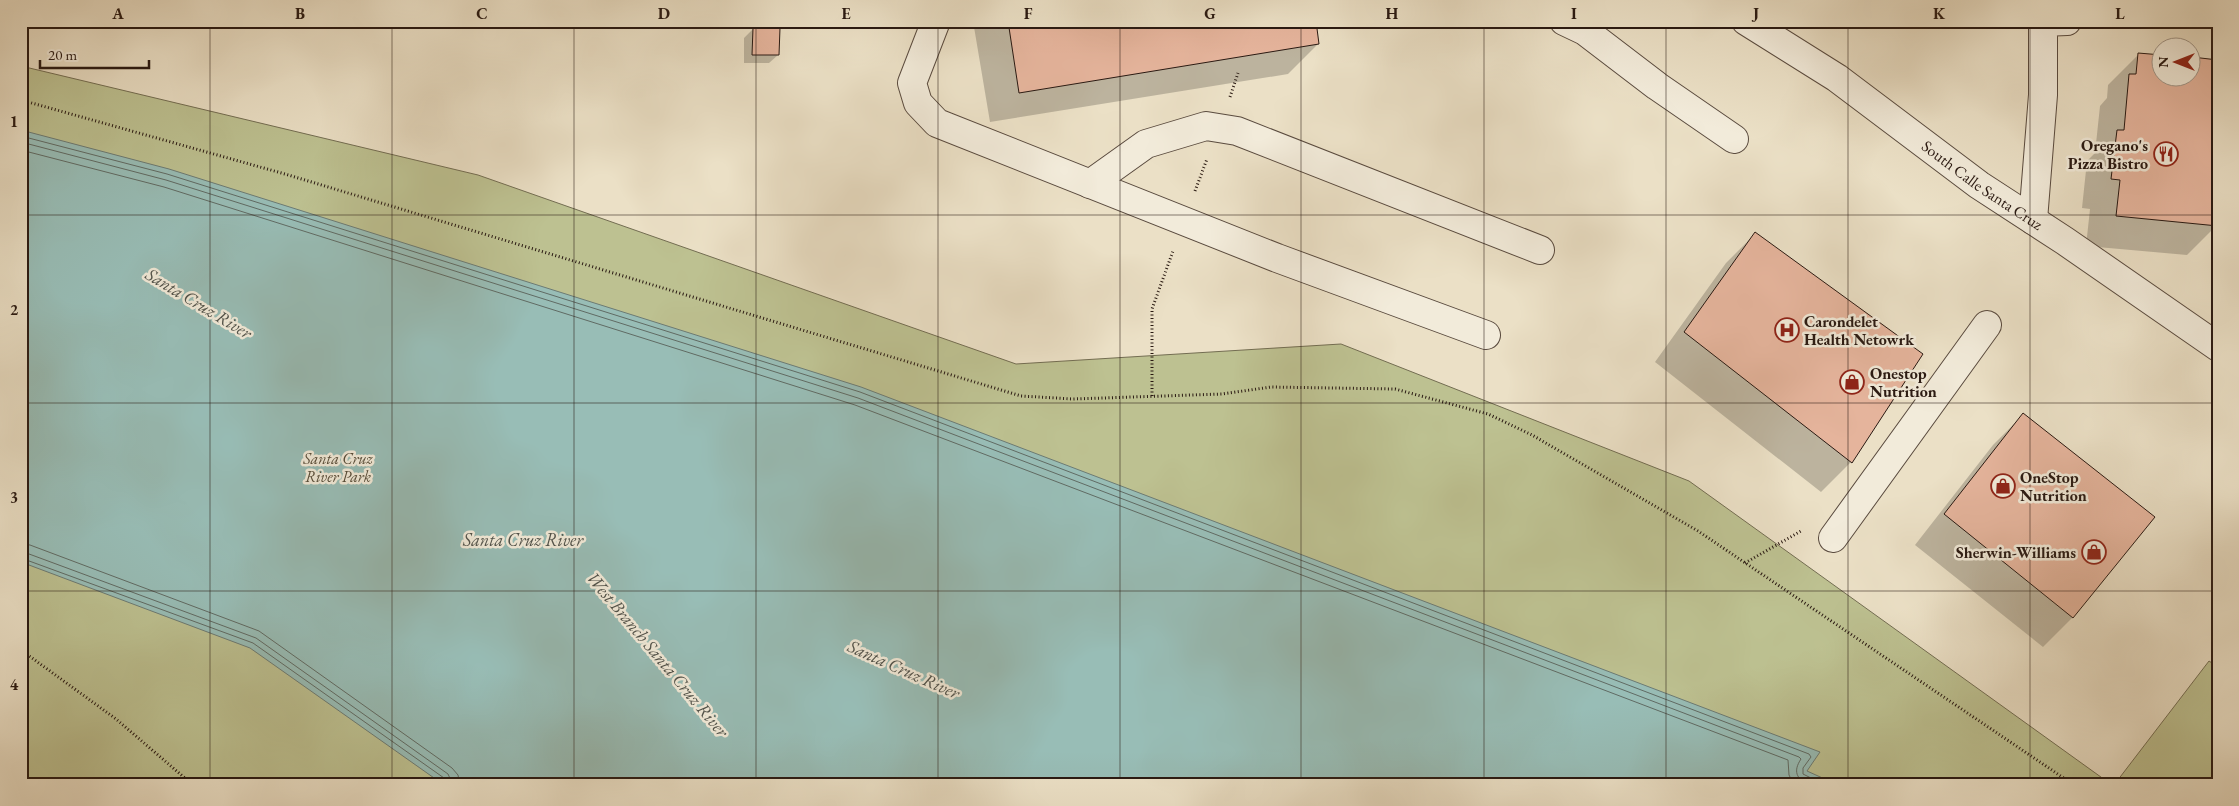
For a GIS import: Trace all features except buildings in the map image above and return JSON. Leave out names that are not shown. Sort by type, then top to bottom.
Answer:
[{"type":"street","points":[[936,21],[912,84],[918,103],[937,123],[1277,258],[1486,335]]},
{"type":"street","points":[[1564,21],[1585,31],[1657,86],[1734,139]]},
{"type":"street","name":"South Calle Santa Cruz","points":[[1746,21],[1836,78],[1979,185],[2218,347]]},
{"type":"street","points":[[2032,220],[2043,95],[2043,22],[2067,21]]},
{"type":"street","points":[[1090,184],[1146,144],[1206,126],[1237,130],[1540,250]]},
{"type":"street","points":[[1833,538],[1988,325]]},
{"type":"path","points":[[21,100],[285,174],[1021,396],[1073,398],[1222,394],[1271,387],[1395,389],[1488,414],[1532,435],[1698,532],[2074,785]]},
{"type":"path","points":[[1745,563],[1805,529]]},
{"type":"path","points":[[21,650],[116,719],[193,785]]},
{"type":"green space","name":"Santa Cruz River","points":[[21,66],[478,175],[1016,364],[1341,344],[1689,481],[2112,785],[21,785]]},
{"type":"green space","points":[[2209,661],[2218,667],[2218,785],[2114,785]]},
{"type":"water","name":"Santa Cruz River","points":[[21,130],[169,169],[861,387],[1820,752],[1807,771],[1838,785],[444,785],[250,648],[21,562]]},
{"type":"place","name":"Oregano's Pizza Bistro","points":[[2166,154]]},
{"type":"place","name":"Carondelet Health Netowrk","points":[[1787,330]]},
{"type":"place","name":"Onestop Nutrition","points":[[1852,382]]},
{"type":"place","name":"OneStop Nutrition","points":[[2003,486]]},
{"type":"place","name":"Sherwin-Williams","points":[[2094,552]]},
{"type":"park label","name":"Santa Cruz River Park","points":[[338,467]]},
{"type":"water label","name":"West Branch Santa Cruz River","points":[[658,654]]}]
